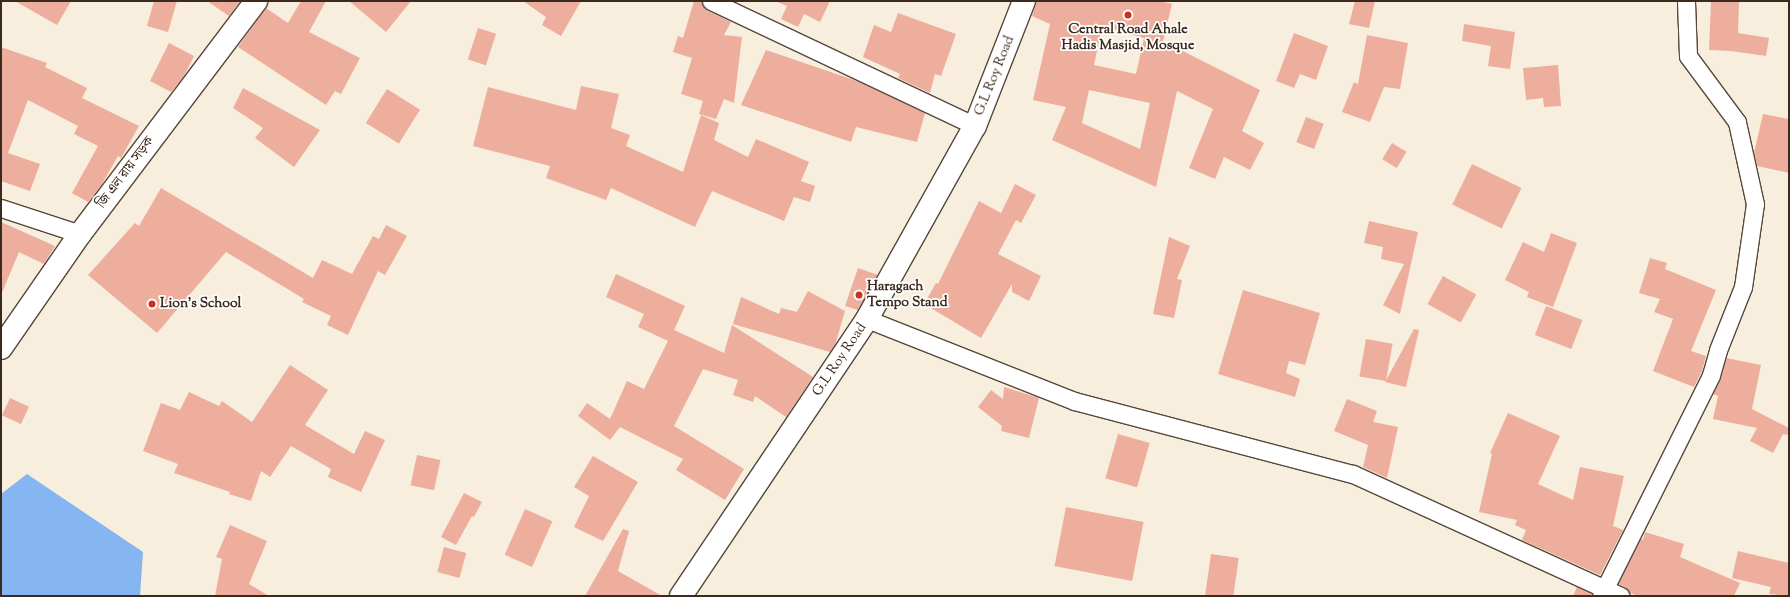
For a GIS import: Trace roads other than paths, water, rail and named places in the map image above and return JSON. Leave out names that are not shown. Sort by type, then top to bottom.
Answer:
[{"type":"main road","name":"জি এল রায় সড়ক","points":[[1,348],[80,234],[256,1]]},
{"type":"main road","name":"G.L Roy Road","points":[[681,596],[867,319],[974,126],[1024,1]]},
{"type":"street","points":[[711,1],[974,126]]},
{"type":"street","points":[[1602,592],[1711,375],[1718,350],[1743,287],[1755,204],[1737,122],[1688,56],[1686,1]]},
{"type":"street","points":[[1,208],[80,234]]},
{"type":"street","points":[[867,319],[1074,401],[1353,474],[1602,592],[1621,596]]},
{"type":"water","points":[[27,474],[143,552],[140,596],[1,596],[1,494]]},
{"type":"place","name":"Central Road Ahale Hadis Masjid, Mosque","points":[[1128,15]]},
{"type":"place","name":"Haragach Tempo Stand","points":[[859,295]]},
{"type":"place","name":"Lion's School","points":[[152,304]]}]
